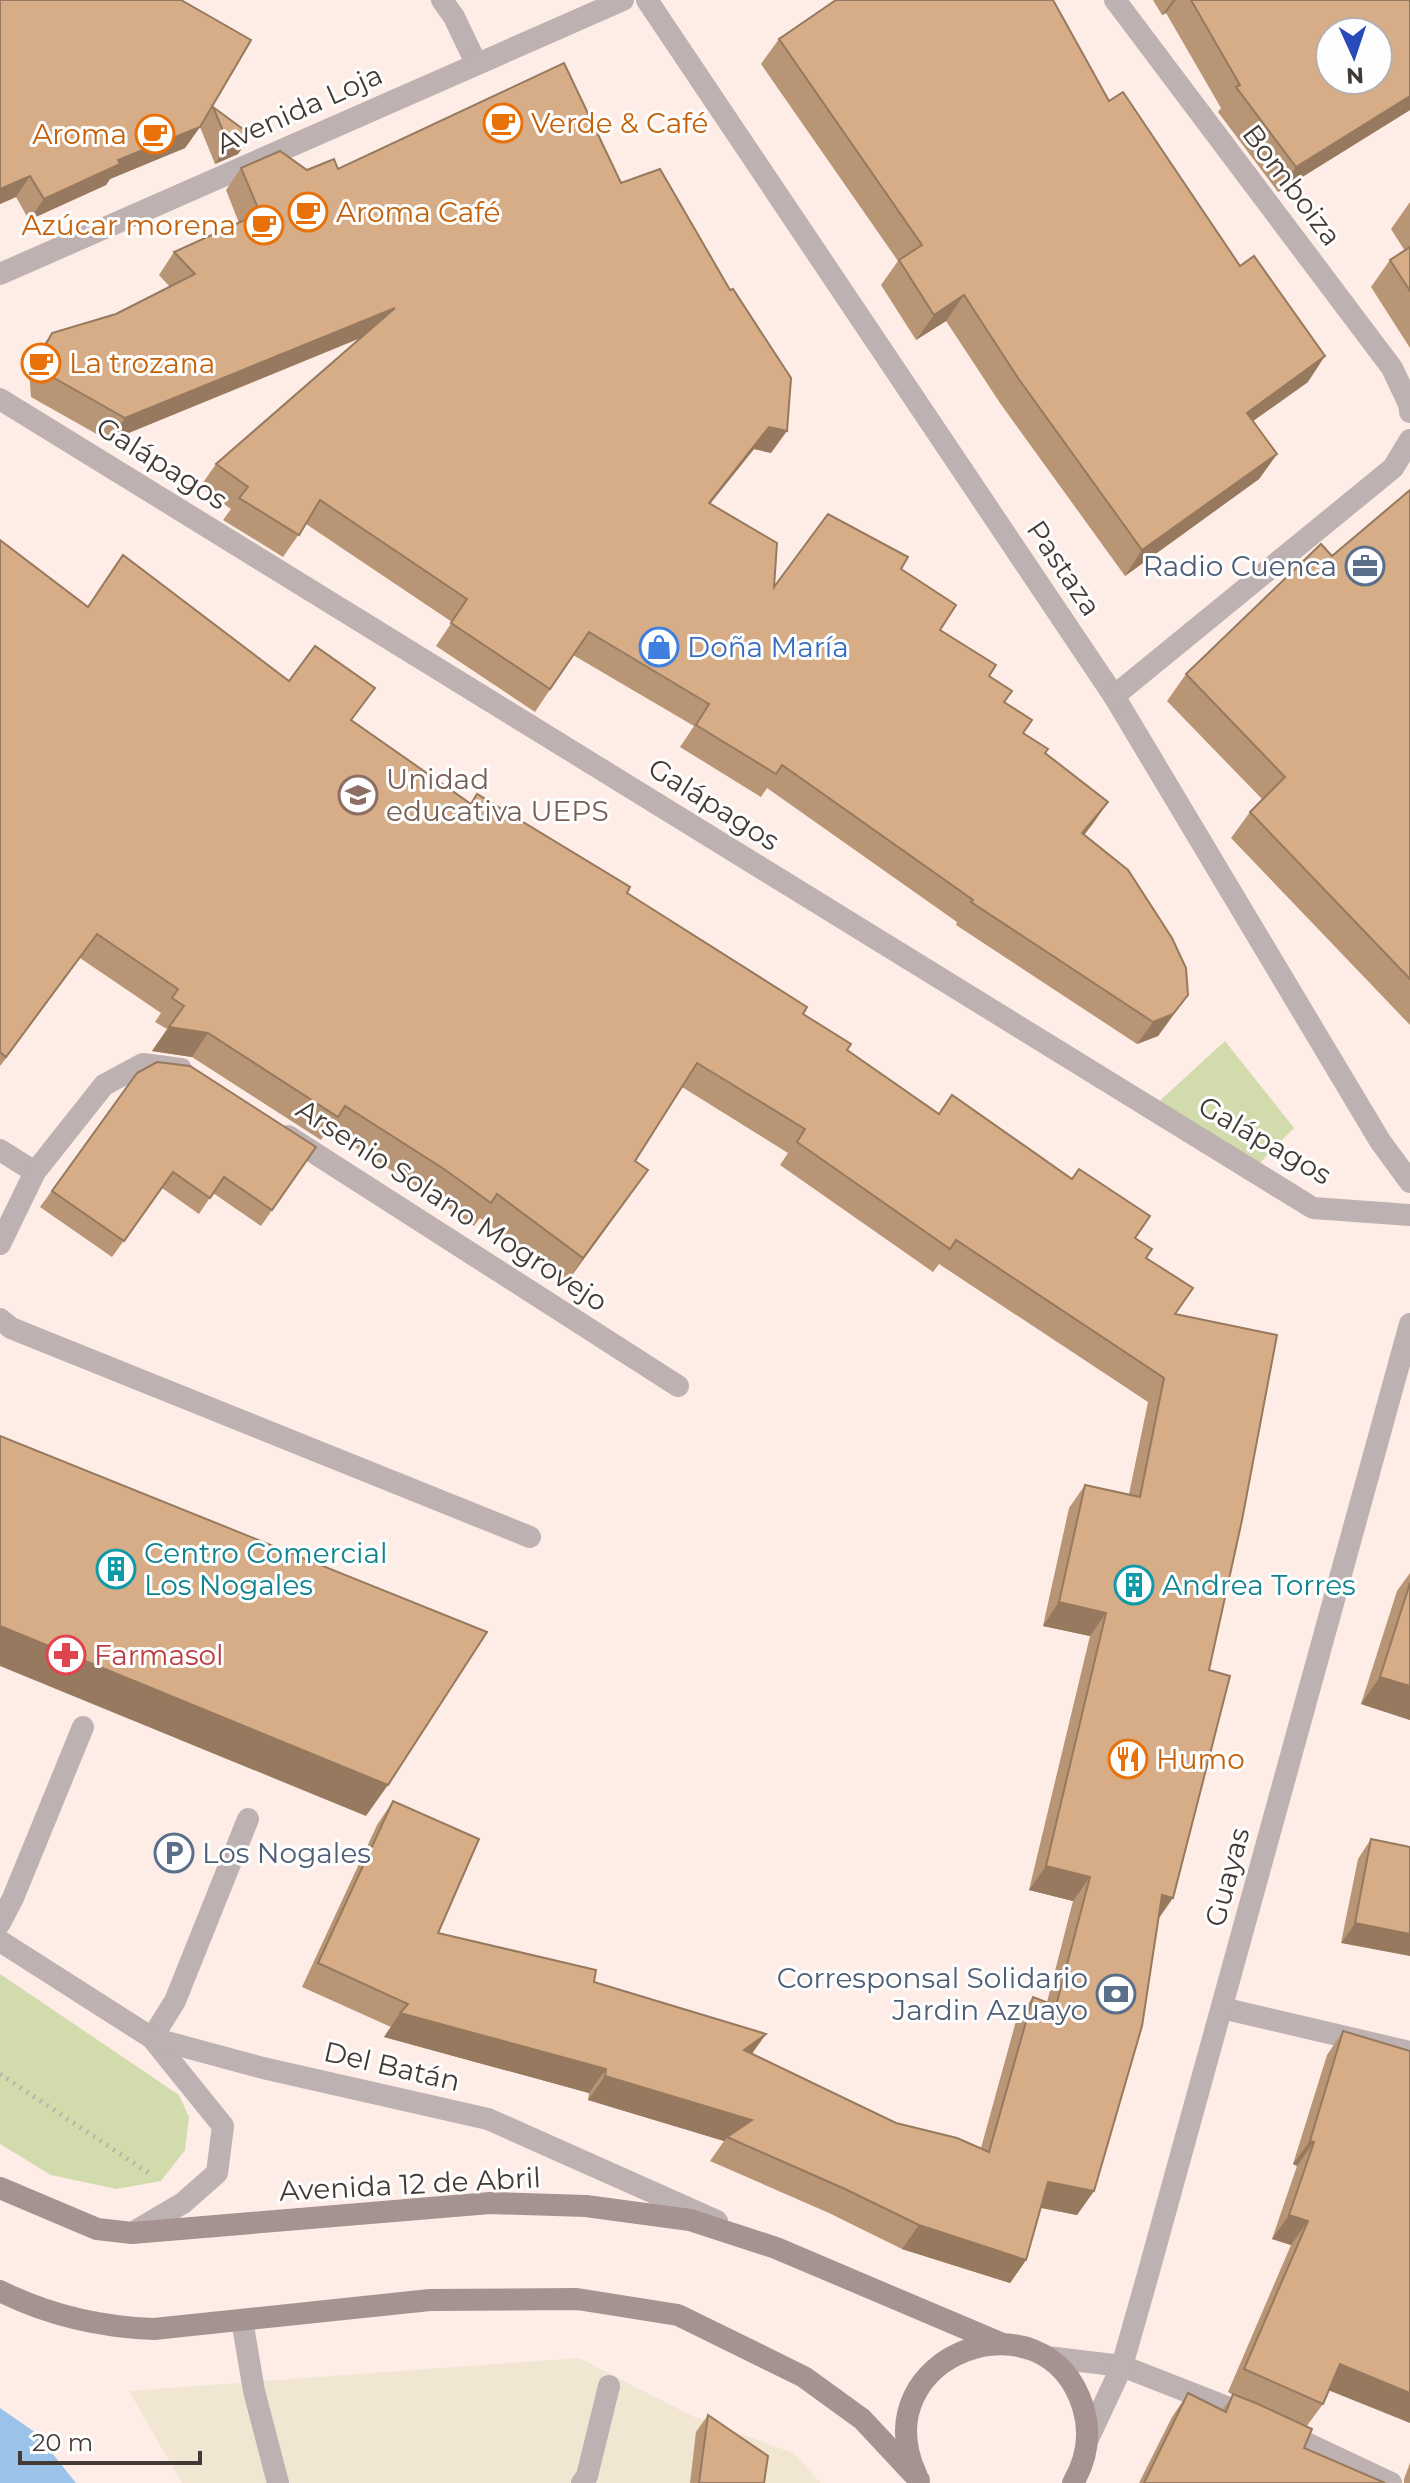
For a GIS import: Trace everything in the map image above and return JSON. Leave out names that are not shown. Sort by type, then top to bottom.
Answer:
[{"type":"main road","name":"Avenida 12 de Abril","points":[[0,2188],[97,2229],[132,2233],[490,2203],[586,2206],[690,2220],[776,2248],[1000,2343],[1047,2357],[1066,2374],[1079,2394],[1086,2417],[1087,2441],[1083,2462],[1074,2482]]},
{"type":"main road","name":"Avenida 12 de Abril","points":[[0,2291],[62,2315],[113,2327],[154,2329],[444,2300],[577,2299],[678,2315],[804,2377],[862,2419],[920,2482]]},
{"type":"main road","name":"Avenida 12 de Abril","points":[[920,2482],[909,2458],[906,2434],[909,2410],[918,2387],[934,2368],[953,2354],[976,2345],[1000,2343]]},
{"type":"street","points":[[442,0],[454,17],[476,63]]},
{"type":"street","name":"Avenida Loja","points":[[0,274],[623,0]]},
{"type":"street","name":"Pastaza","points":[[647,0],[1114,696],[1380,1141],[1410,1182]]},
{"type":"street","name":"Bomboiza","points":[[1115,0],[1392,368],[1410,412]]},
{"type":"street","name":"Galápagos","points":[[0,399],[1313,1208],[1410,1215]]},
{"type":"street","points":[[1114,696],[1393,468],[1410,440]]},
{"type":"street","points":[[0,1244],[35,1172],[104,1085],[143,1064],[184,1069],[197,1078]]},
{"type":"street","name":"Arsenio Solano Mogrovejo","points":[[264,1121],[678,1386]]},
{"type":"street","points":[[0,1150],[35,1172]]},
{"type":"street","points":[[0,1319],[11,1328],[530,1537]]},
{"type":"street","name":"Guayas","points":[[1087,2441],[1122,2366],[1410,1324]]},
{"type":"street","points":[[0,1923],[83,1727]]},
{"type":"street","points":[[132,2233],[183,2203],[217,2173],[223,2126],[152,2038],[175,2001],[248,1819]]},
{"type":"street","name":"Del Batán","points":[[0,1941],[152,2038],[263,2068],[488,2119],[776,2248]]},
{"type":"street","points":[[1222,2008],[1410,2052]]},
{"type":"street","points":[[242,2320],[254,2391],[278,2483]]},
{"type":"street","points":[[1047,2357],[1122,2366],[1247,2415],[1391,2483]]},
{"type":"street","points":[[582,2483],[587,2476],[609,2386]]},
{"type":"path","points":[[0,2074],[161,2181],[183,2203]]},
{"type":"shaded area","points":[[579,2358],[694,2417],[793,2453],[821,2483],[182,2483],[129,2391]]},
{"type":"green space","points":[[1225,1041],[1294,1128],[1253,1170],[1153,1107]]},
{"type":"green space","points":[[0,1974],[179,2095],[189,2117],[185,2150],[161,2181],[116,2189],[51,2175],[0,2144]]},
{"type":"water","points":[[0,2408],[36,2433],[76,2483],[0,2483]]},
{"type":"building","points":[[0,0],[181,0],[251,40],[200,127],[118,160],[120,164],[44,199],[30,176],[0,189]]},
{"type":"building","points":[[836,0],[1053,0],[1109,101],[1123,92],[1240,266],[1254,256],[1325,356],[1247,413],[1277,454],[1142,550],[1018,378],[964,295],[934,315],[899,260],[922,245],[779,39]]},
{"type":"building","points":[[1191,0],[1410,0],[1410,96],[1296,167],[1236,87],[1240,85]]},
{"type":"building","points":[[564,63],[621,183],[660,169],[730,290],[733,289],[791,378],[787,431],[769,427],[709,503],[777,543],[774,587],[828,514],[908,557],[901,569],[956,605],[940,630],[996,665],[989,676],[1012,691],[1004,702],[1032,720],[1023,733],[1048,749],[1045,753],[1108,802],[1082,833],[1128,870],[1172,938],[1186,968],[1188,995],[1173,1014],[1153,1022],[971,902],[973,900],[782,765],[776,774],[696,725],[709,704],[589,632],[550,689],[451,623],[467,599],[320,500],[299,535],[239,498],[248,487],[216,464],[395,308],[125,418],[47,374],[44,348],[52,333],[116,314],[195,274],[174,252],[260,213],[241,168],[280,151],[307,170],[334,159],[338,169]]},
{"type":"building","points":[[213,107],[251,135],[229,145]]},
{"type":"building","points":[[1410,247],[1410,291],[1390,260]]},
{"type":"building","points":[[1410,490],[1410,979],[1250,812],[1285,777],[1186,674],[1321,544],[1332,556]]},
{"type":"building","points":[[0,540],[88,607],[123,555],[289,681],[315,646],[375,688],[351,720],[471,804],[477,794],[630,887],[627,893],[807,1007],[803,1014],[851,1044],[847,1050],[939,1114],[952,1095],[1072,1179],[1079,1169],[1150,1216],[1135,1238],[1152,1249],[1146,1258],[1193,1288],[1175,1314],[1277,1335],[1242,1520],[1209,1670],[1230,1676],[1173,1898],[1162,1895],[1142,2026],[1094,2191],[1048,2182],[1026,2260],[919,2225],[727,2137],[752,2120],[605,2076],[606,2069],[400,2013],[408,2004],[318,1963],[393,1801],[479,1839],[438,1933],[596,1970],[594,1982],[766,2034],[744,2050],[896,2123],[957,2138],[989,2152],[1033,1997],[1056,2006],[1090,1877],[1046,1866],[1106,1613],[1059,1602],[1085,1485],[1140,1497],[1164,1378],[956,1240],[950,1249],[797,1142],[805,1129],[697,1063],[635,1161],[648,1170],[583,1258],[497,1194],[491,1203],[345,1106],[338,1117],[208,1033],[169,1027],[184,1006],[172,998],[178,989],[97,934],[6,1057],[0,1052]]},
{"type":"building","points":[[157,1062],[190,1066],[316,1147],[272,1210],[224,1177],[210,1198],[173,1172],[124,1241],[52,1191],[137,1073]]},
{"type":"building","name":"Centro Comercial Los Nogales","points":[[0,1436],[487,1632],[388,1785],[0,1626]]},
{"type":"building","points":[[1410,1583],[1410,1686],[1380,1677]]},
{"type":"building","points":[[1371,1839],[1410,1847],[1410,1934],[1355,1923]]},
{"type":"building","points":[[1343,2031],[1410,2051],[1410,2393],[1340,2364],[1323,2404],[1244,2369],[1308,2221],[1289,2215],[1314,2142],[1310,2141]]},
{"type":"building","points":[[1188,2393],[1226,2412],[1233,2394],[1258,2404],[1312,2429],[1304,2448],[1385,2483],[1144,2483]]},
{"type":"building","points":[[708,2415],[768,2456],[764,2483],[699,2483]]},
{"type":"place","name":"Verde & Café","points":[[503,123]]},
{"type":"place","name":"Aroma","points":[[155,134]]},
{"type":"place","name":"Aroma Café","points":[[308,212]]},
{"type":"place","name":"Azúcar morena","points":[[264,225]]},
{"type":"place","name":"La trozana","points":[[41,363]]},
{"type":"place","name":"Radio Cuenca","points":[[1365,566]]},
{"type":"place","name":"Doña María","points":[[659,647]]},
{"type":"place","name":"Unidad educativa UEPS","points":[[358,795]]},
{"type":"place","name":"Centro Comercial Los Nogales","points":[[116,1569]]},
{"type":"place","name":"Andrea Torres","points":[[1134,1585]]},
{"type":"place","name":"Farmasol","points":[[66,1655]]},
{"type":"place","name":"Humo","points":[[1128,1759]]},
{"type":"place","name":"Los Nogales","points":[[174,1853]]},
{"type":"place","name":"Corresponsal Solidario Jardin Azuayo","points":[[1116,1994]]}]
